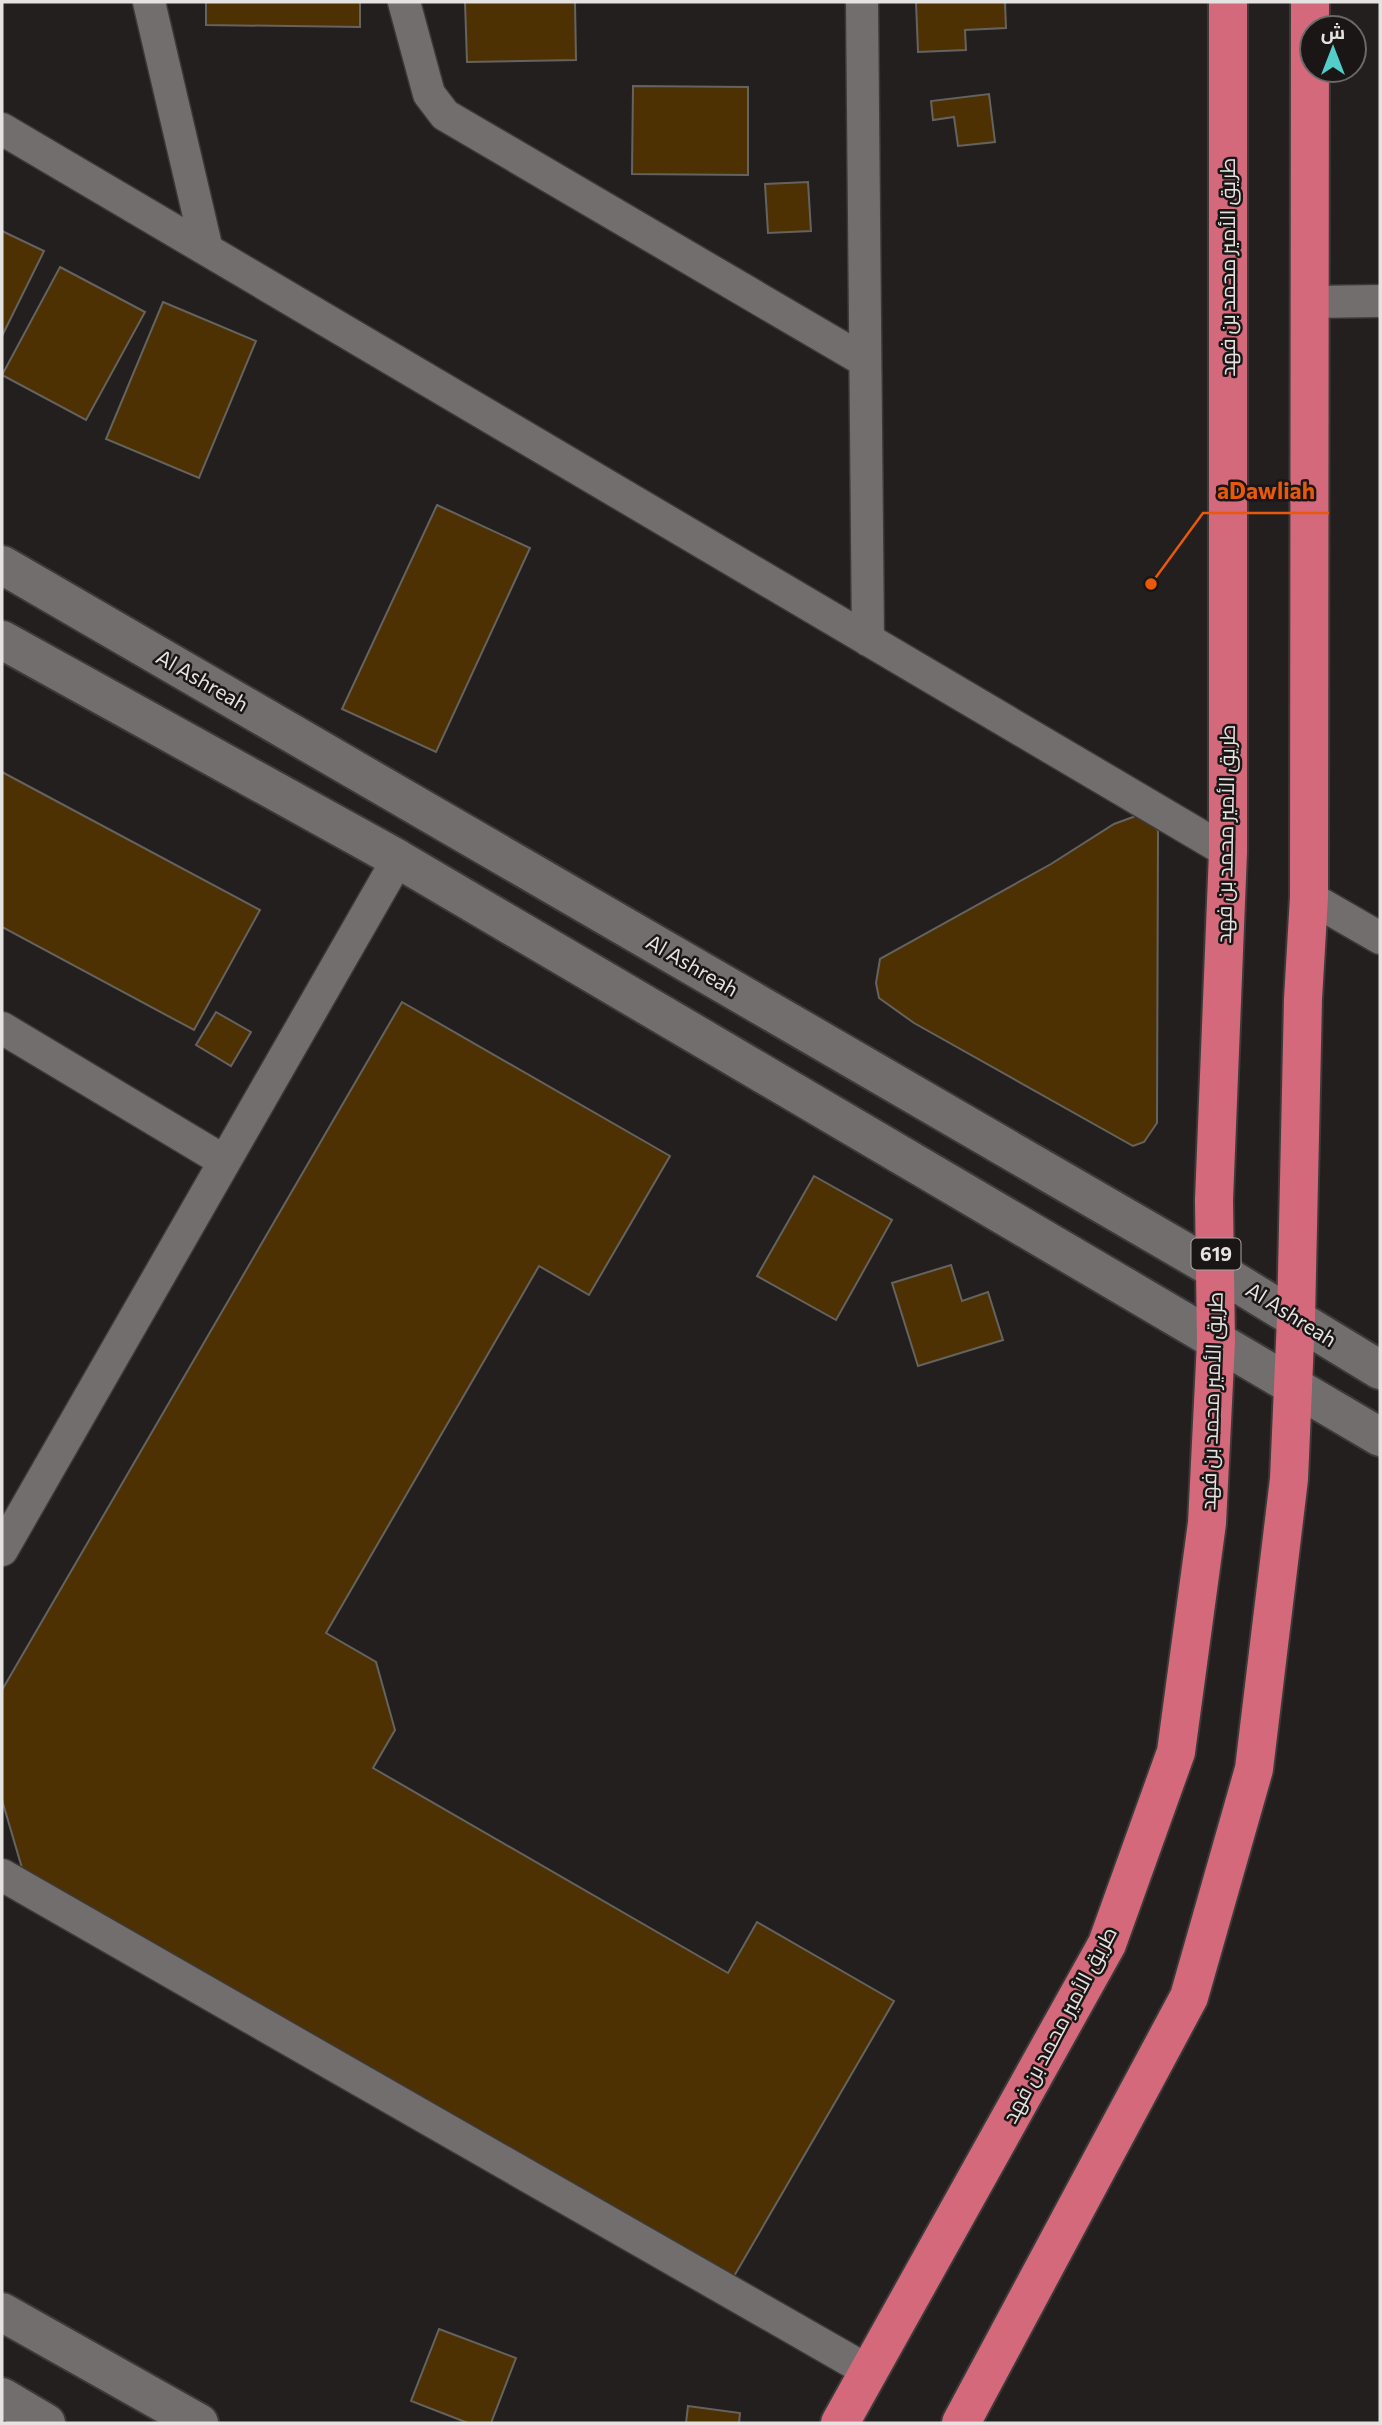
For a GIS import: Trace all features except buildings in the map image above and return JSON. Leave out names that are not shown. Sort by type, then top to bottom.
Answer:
[{"type":"highway","name":"طريق الأمير محمد بن فهد","points":[[840,2423],[1107,1944],[1175,1752],[1207,1523],[1216,1342],[1214,1200],[1228,852],[1228,2]]},
{"type":"highway","points":[[961,2423],[1189,1997],[1254,1769],[1289,1479],[1294,1388],[1308,897],[1310,2]]},
{"type":"street","points":[[149,2],[207,250]]},
{"type":"street","points":[[404,2],[429,94],[445,115],[865,361]]},
{"type":"street","points":[[862,2],[868,640]]},
{"type":"street","points":[[2,129],[1228,852]]},
{"type":"street","points":[[1310,302],[1380,301]]},
{"type":"street","name":"Al Ashreah","points":[[2,565],[1216,1270],[1380,1370]]},
{"type":"street","points":[[2,640],[398,859],[1380,1437]]},
{"type":"street","points":[[2,1550],[398,859]]},
{"type":"street","points":[[1308,897],[1380,938]]},
{"type":"street","points":[[2,1028],[224,1161]]},
{"type":"street","points":[[2,1875],[870,2372]]},
{"type":"street","points":[[2,2312],[200,2423]]},
{"type":"street","points":[[2,2397],[46,2423]]},
{"type":"place","name":"aDawliah","points":[[1151,584]]}]
